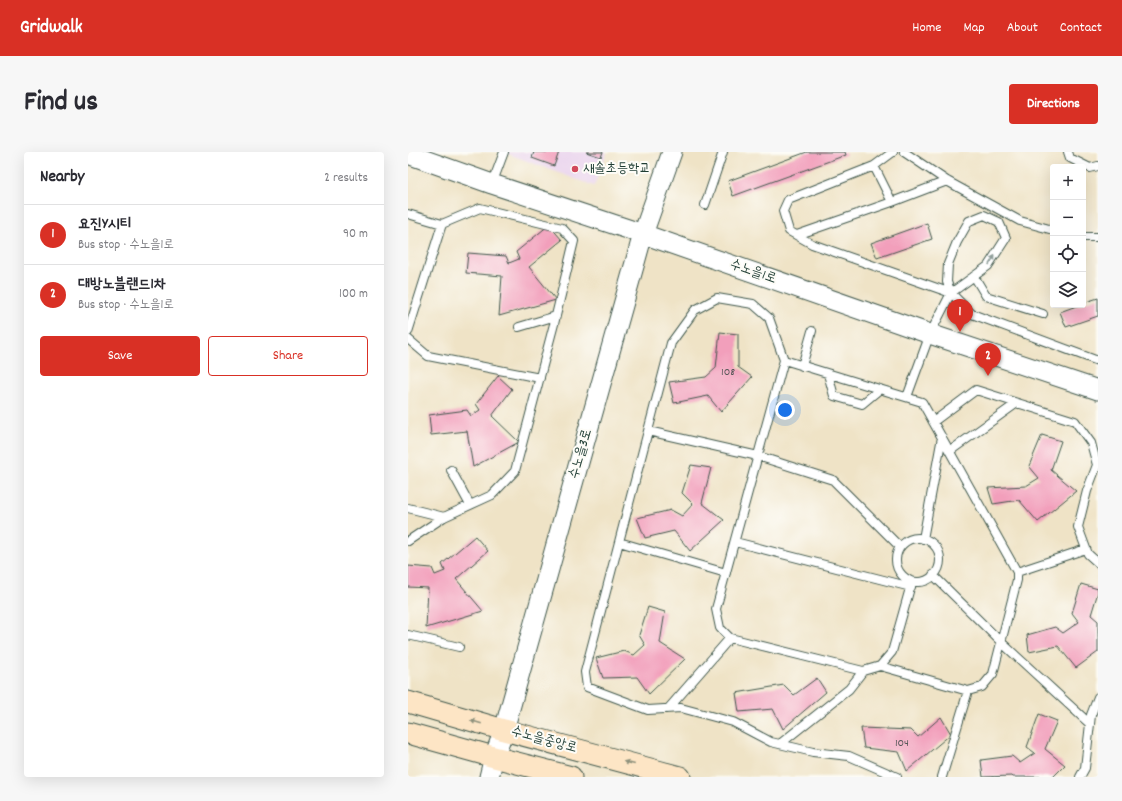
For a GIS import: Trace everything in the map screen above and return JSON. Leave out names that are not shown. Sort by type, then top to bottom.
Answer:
[{"type":"main road","name":"수노을중앙로","points":[[408,702],[504,730],[680,777]]},
{"type":"main road","name":"수노을중앙로","points":[[408,733],[491,767],[571,777]]},
{"type":"street","name":"수노을3로","points":[[491,767],[504,730],[643,234],[672,152]]},
{"type":"street","name":"수노을1로","points":[[409,155],[643,234],[930,334],[1098,390]]},
{"type":"lane","points":[[492,184],[504,152]]},
{"type":"lane","points":[[705,205],[723,152]]},
{"type":"lane","points":[[893,152],[874,166],[788,200],[783,211],[789,231],[812,244],[951,293]]},
{"type":"lane","points":[[904,152],[947,181],[1020,221],[1050,229]]},
{"type":"lane","points":[[1068,152],[1070,158],[1090,168],[1098,166]]},
{"type":"lane","points":[[874,166],[892,202]]},
{"type":"lane","points":[[797,235],[947,181]]},
{"type":"lane","points":[[408,214],[442,224],[480,208],[562,228],[574,241],[556,316],[515,471],[492,495],[444,517],[408,541]]},
{"type":"lane","points":[[907,397],[930,334],[951,293],[988,266],[1006,238],[999,222],[984,215],[969,221],[957,242],[948,264],[947,282],[951,293],[972,314],[1098,361]]},
{"type":"lane","points":[[408,332],[442,224]]},
{"type":"lane","points":[[1086,237],[1098,237]]},
{"type":"lane","points":[[974,276],[986,296],[1043,314]]},
{"type":"lane","points":[[784,360],[922,402],[1017,572],[1017,580],[993,674],[982,687],[968,691],[880,666],[863,671],[730,638],[720,628],[716,609],[784,360],[769,318],[753,304],[716,298],[695,310],[671,342],[585,672],[587,687],[648,710],[681,708],[733,722],[771,742],[813,752],[849,756],[897,777]]},
{"type":"lane","points":[[519,327],[556,316]]},
{"type":"lane","points":[[802,366],[812,331]]},
{"type":"lane","points":[[408,339],[428,356],[540,378]]},
{"type":"lane","points":[[828,374],[834,396],[862,404],[880,389]]},
{"type":"lane","points":[[933,422],[976,390],[1075,421],[1091,443],[1097,465],[1087,491],[1078,527],[1088,554],[1098,564]]},
{"type":"lane","points":[[950,451],[1017,402]]},
{"type":"lane","points":[[648,431],[758,456],[833,480],[900,547]]},
{"type":"lane","points":[[923,539],[942,436]]},
{"type":"lane","points":[[451,470],[470,505]]},
{"type":"lane","points":[[408,508],[444,517]]},
{"type":"lane","points":[[734,542],[911,584],[930,578],[938,567],[940,560],[935,546],[923,539],[916,538],[909,540],[900,547],[896,556],[898,571],[911,584]]},
{"type":"lane","points":[[619,542],[726,573]]},
{"type":"lane","points":[[1017,572],[1086,549]]},
{"type":"lane","points":[[933,575],[1001,642],[1090,724]]},
{"type":"lane","points":[[880,666],[892,652],[911,584]]},
{"type":"lane","points":[[408,635],[460,647]]},
{"type":"lane","points":[[668,709],[730,638]]},
{"type":"lane","points":[[780,744],[848,689],[863,671]]},
{"type":"lane","points":[[942,777],[968,691]]},
{"type":"lane","points":[[1080,777],[1085,768],[1091,715],[1098,697]]},
{"type":"shaded area","name":"새솔초등학교","points":[[503,152],[607,152],[594,186]]},
{"type":"building","points":[[534,152],[559,152],[554,166],[532,158]]},
{"type":"building","points":[[586,152],[603,152],[601,157]]},
{"type":"building","points":[[807,152],[845,152],[846,155],[733,196],[728,181]]},
{"type":"building","points":[[927,223],[932,239],[877,258],[871,243]]},
{"type":"building","points":[[549,225],[562,240],[529,267],[556,300],[499,316],[502,276],[466,273],[468,253],[506,256],[509,263],[519,259],[516,252]]},
{"type":"building","points":[[1098,298],[1098,316],[1066,327],[1060,312],[1071,308],[1086,308],[1086,302]]},
{"type":"building","points":[[720,332],[738,334],[738,367],[752,377],[721,412],[708,396],[674,403],[669,382],[706,377],[716,368]]},
{"type":"building","points":[[498,376],[512,389],[492,416],[519,442],[473,467],[467,431],[431,435],[429,415],[467,410],[471,416],[480,410],[476,404]]},
{"type":"building","points":[[1042,435],[1061,441],[1051,470],[1076,491],[1038,522],[1019,500],[993,504],[988,488],[1026,486],[1039,478],[1029,466]]},
{"type":"building","points":[[691,465],[711,468],[702,503],[724,520],[690,551],[674,531],[645,538],[637,518],[671,510],[682,516],[693,504],[682,493]]},
{"type":"building","points":[[475,536],[488,551],[456,579],[483,611],[426,628],[428,588],[408,587],[408,566],[432,568],[435,575],[445,571],[442,564]]},
{"type":"building","points":[[1081,584],[1098,589],[1091,615],[1098,621],[1098,652],[1076,668],[1058,646],[1029,652],[1027,635],[1055,627],[1063,633],[1079,622],[1072,613]]},
{"type":"building","points":[[648,607],[665,612],[660,643],[685,659],[649,694],[637,677],[603,678],[596,658],[624,651],[634,655],[645,645],[639,635]]},
{"type":"building","points":[[817,678],[826,692],[783,729],[773,709],[739,712],[736,693],[784,685],[794,695]]},
{"type":"building","points":[[1039,714],[1057,721],[1045,749],[1065,765],[1053,777],[983,777],[981,760],[1012,756],[1020,763],[1035,753],[1027,747]]},
{"type":"building","points":[[941,717],[951,734],[907,771],[899,752],[864,748],[861,728],[911,730],[918,737]]},
{"type":"place","name":"새솔초등학교","points":[[575,169]]},
{"type":"place","name":"요진Y시티","points":[[960,332]]},
{"type":"place","name":"대방노블랜드1차","points":[[988,376]]}]
